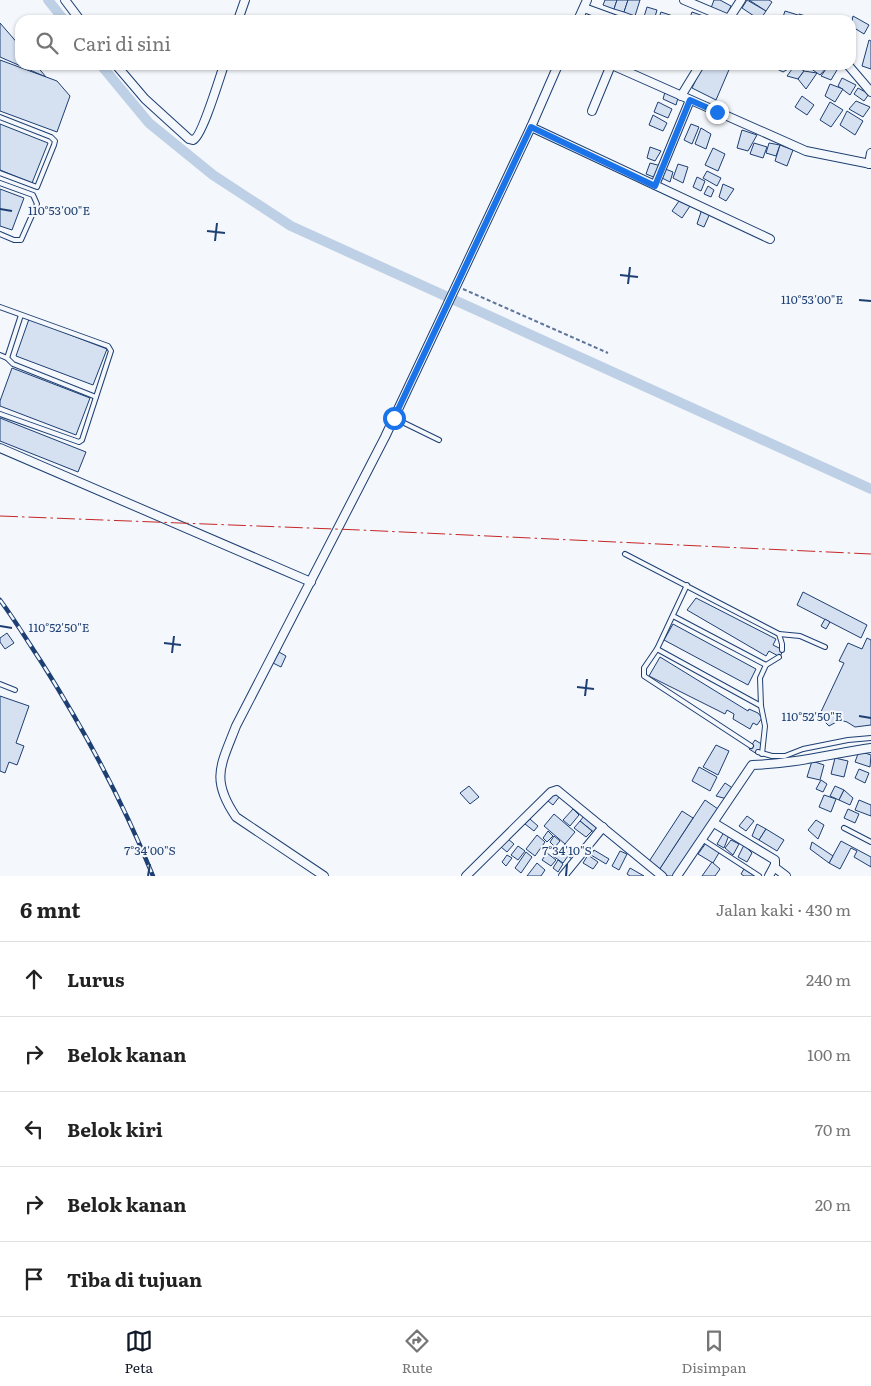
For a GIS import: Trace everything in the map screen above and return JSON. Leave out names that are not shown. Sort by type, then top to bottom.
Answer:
[{"type":"street","points":[[65,0],[76,15]]},
{"type":"street","points":[[240,15],[245,0]]},
{"type":"street","points":[[684,0],[717,15]]},
{"type":"street","points":[[731,15],[741,0]]},
{"type":"street","points":[[585,4],[608,15]]},
{"type":"street","points":[[120,70],[145,99],[192,140],[196,138],[203,126],[222,70]]},
{"type":"street","points":[[324,876],[236,817],[224,794],[219,774],[223,756],[236,726],[394,418],[531,127],[556,70]]},
{"type":"street","points":[[592,111],[609,70]]},
{"type":"street","points":[[622,70],[806,151],[870,164],[871,153]]},
{"type":"street","points":[[681,96],[697,70]]},
{"type":"street","points":[[852,70],[871,92]]},
{"type":"street","points":[[655,186],[690,100]]},
{"type":"street","points":[[531,127],[770,239]]},
{"type":"street","points":[[0,448],[311,582]]},
{"type":"street","points":[[677,876],[752,765],[798,761],[871,748]]},
{"type":"street","points":[[466,876],[551,792],[557,790],[662,876]]},
{"type":"street","points":[[714,823],[775,860],[774,867],[769,876]]},
{"type":"street","points":[[563,876],[604,827]]},
{"type":"street","points":[[774,867],[786,876]]},
{"type":"lane","points":[[0,117],[51,136],[54,141],[37,187],[0,173]]},
{"type":"lane","points":[[0,183],[33,195],[36,198],[37,204],[21,240],[14,240],[0,234]]},
{"type":"lane","points":[[0,307],[111,349],[82,440],[79,442],[0,414]]},
{"type":"lane","points":[[7,358],[21,315]]},
{"type":"lane","points":[[0,355],[7,358],[13,364],[96,397]]},
{"type":"lane","points":[[394,418],[439,440]]},
{"type":"lane","points":[[625,554],[779,634],[800,636],[825,648]]},
{"type":"lane","points":[[687,585],[657,649],[644,668],[643,674],[645,678],[751,746]]},
{"type":"lane","points":[[673,616],[766,665]]},
{"type":"lane","points":[[779,634],[782,650]]},
{"type":"lane","points":[[657,649],[761,706]]},
{"type":"lane","points":[[779,657],[766,665],[760,678],[761,706],[765,726],[760,753],[772,756],[785,756],[803,749],[848,740],[871,738]]},
{"type":"lane","points":[[0,684],[15,690]]},
{"type":"lane","points":[[844,828],[871,842]]},
{"type":"lane","points":[[702,839],[759,876]]},
{"type":"path","points":[[455,287],[608,353]]},
{"type":"building","points":[[605,0],[617,0],[614,9],[603,5]]},
{"type":"building","points":[[617,0],[628,0],[624,12],[614,9]]},
{"type":"building","points":[[628,0],[640,0],[635,15],[624,12]]},
{"type":"building","points":[[714,0],[720,0],[731,6],[727,15],[711,8]]},
{"type":"building","points":[[747,0],[766,11],[763,15],[752,15],[742,8]]},
{"type":"building","points":[[749,0],[769,0],[772,2],[766,11]]},
{"type":"building","points":[[647,7],[657,10],[656,15],[645,15]]},
{"type":"building","points":[[785,11],[798,15],[784,15]]},
{"type":"building","points":[[856,18],[869,25],[864,34],[856,29]]},
{"type":"building","points":[[0,23],[15,40],[15,64],[0,57]]},
{"type":"building","points":[[869,40],[871,41],[871,69],[862,66]]},
{"type":"building","points":[[0,60],[15,66],[15,70],[27,70],[57,81],[70,96],[57,132],[0,111]]},
{"type":"building","points":[[30,70],[40,70],[46,77]]},
{"type":"building","points":[[701,70],[729,70],[716,100],[692,88]]},
{"type":"building","points":[[791,70],[804,71],[798,79],[787,76]]},
{"type":"building","points":[[813,70],[824,70],[820,75]]},
{"type":"building","points":[[825,70],[837,70],[831,80],[821,76]]},
{"type":"building","points":[[804,71],[817,73],[806,89],[798,79]]},
{"type":"building","points":[[842,78],[856,85],[850,95],[838,86]]},
{"type":"building","points":[[830,84],[843,89],[835,102],[825,96]]},
{"type":"building","points":[[858,88],[869,94],[864,101],[854,94]]},
{"type":"building","points":[[665,92],[678,98],[676,105],[663,99]]},
{"type":"building","points":[[802,96],[814,105],[807,115],[795,107]]},
{"type":"building","points":[[856,101],[870,107],[863,117],[849,109]]},
{"type":"building","points":[[658,102],[672,109],[668,118],[654,112]]},
{"type":"building","points":[[830,102],[843,110],[831,127],[820,120]]},
{"type":"building","points":[[847,111],[863,121],[855,135],[840,125]]},
{"type":"building","points":[[653,115],[667,123],[663,131],[649,125]]},
{"type":"building","points":[[0,124],[48,143],[32,183],[0,170]]},
{"type":"building","points":[[691,124],[699,127],[692,144],[684,140]]},
{"type":"building","points":[[701,128],[711,134],[706,149],[695,144]]},
{"type":"building","points":[[742,130],[757,135],[748,151],[737,148]]},
{"type":"building","points":[[754,143],[767,147],[763,158],[750,154]]},
{"type":"building","points":[[769,143],[780,145],[776,156],[766,153]]},
{"type":"building","points":[[780,145],[793,150],[787,166],[775,161]]},
{"type":"building","points":[[650,147],[661,151],[655,161],[647,158]]},
{"type":"building","points":[[713,148],[725,154],[718,171],[705,165]]},
{"type":"building","points":[[650,163],[661,166],[656,178],[646,174]]},
{"type":"building","points":[[678,164],[688,167],[683,183],[673,178]]},
{"type":"building","points":[[663,168],[673,172],[670,182],[662,178]]},
{"type":"building","points":[[707,171],[721,178],[717,186],[703,178]]},
{"type":"building","points":[[697,177],[705,181],[701,191],[693,187]]},
{"type":"building","points":[[723,184],[734,189],[726,201],[719,197]]},
{"type":"building","points":[[708,186],[714,190],[711,197],[704,194]]},
{"type":"building","points":[[0,189],[24,198],[12,230],[0,226]]},
{"type":"building","points":[[679,201],[690,206],[682,218],[672,211]]},
{"type":"building","points":[[702,209],[711,211],[704,227],[697,224]]},
{"type":"building","points":[[29,319],[107,349],[93,385],[16,356]]},
{"type":"building","points":[[12,368],[90,398],[76,435],[0,406],[0,401]]},
{"type":"building","points":[[0,418],[86,452],[78,472],[0,441]]},
{"type":"building","points":[[803,592],[867,625],[861,638],[797,605]]},
{"type":"building","points":[[696,598],[776,639],[773,645],[783,650],[780,657],[769,651],[766,656],[687,610]]},
{"type":"building","points":[[825,619],[830,622],[826,629],[821,626]]},
{"type":"building","points":[[673,624],[756,669],[748,685],[664,640]]},
{"type":"building","points":[[7,633],[14,643],[5,649],[0,642],[0,638]]},
{"type":"building","points":[[867,638],[871,640],[871,725],[855,727],[840,720],[829,726],[819,716],[844,663],[839,661],[848,643],[862,649]]},
{"type":"building","points":[[279,652],[286,656],[281,667],[273,663]]},
{"type":"building","points":[[660,657],[748,711],[749,709],[758,713],[762,718],[757,725],[753,723],[750,729],[733,719],[734,714],[727,710],[725,714],[649,676]]},
{"type":"building","points":[[0,696],[29,706],[16,743],[24,746],[17,765],[9,762],[5,773],[0,771]]},
{"type":"building","points":[[755,740],[763,745],[757,754],[749,749]]},
{"type":"building","points":[[716,745],[729,751],[718,775],[703,767]]},
{"type":"building","points":[[859,751],[871,755],[870,767],[855,762]]},
{"type":"building","points":[[835,758],[848,761],[844,777],[831,774]]},
{"type":"building","points":[[812,761],[824,765],[820,780],[807,777]]},
{"type":"building","points":[[699,767],[717,777],[710,791],[692,781]]},
{"type":"building","points":[[859,769],[869,773],[865,783],[855,778]]},
{"type":"building","points":[[821,780],[827,784],[823,792],[816,789]]},
{"type":"building","points":[[725,783],[734,789],[727,799],[716,796]]},
{"type":"building","points":[[469,786],[479,797],[470,804],[460,793]]},
{"type":"building","points":[[835,786],[844,790],[839,800],[830,796]]},
{"type":"building","points":[[844,790],[853,798],[850,805],[839,800]]},
{"type":"building","points":[[555,793],[560,796],[553,805],[548,801]]},
{"type":"building","points":[[824,795],[836,799],[831,812],[819,807]]},
{"type":"building","points":[[705,800],[718,809],[674,876],[668,876],[659,870]]},
{"type":"building","points":[[859,800],[871,805],[871,816],[855,810]]},
{"type":"building","points":[[573,809],[579,815],[570,826],[563,820]]},
{"type":"building","points":[[848,809],[859,814],[855,823],[844,818]]},
{"type":"building","points":[[682,811],[693,818],[659,870],[648,863]]},
{"type":"building","points":[[554,814],[575,832],[565,844],[544,826]]},
{"type":"building","points":[[584,816],[600,828],[595,833],[580,821]]},
{"type":"building","points":[[747,816],[754,821],[746,831],[739,826]]},
{"type":"building","points":[[530,819],[538,826],[534,831],[525,824]]},
{"type":"building","points":[[816,820],[824,825],[818,839],[808,830]]},
{"type":"building","points":[[580,821],[592,831],[586,837],[574,828]]},
{"type":"building","points":[[757,824],[766,829],[759,840],[752,836]]},
{"type":"building","points":[[766,829],[784,840],[777,851],[759,840]]},
{"type":"building","points":[[548,831],[553,836],[547,842],[543,838]]},
{"type":"building","points":[[724,832],[729,835],[724,848],[717,844]]},
{"type":"building","points":[[537,835],[545,842],[535,856],[526,849]]},
{"type":"building","points":[[554,836],[560,841],[555,847],[550,842]]},
{"type":"building","points":[[508,839],[514,844],[507,852],[501,847]]},
{"type":"building","points":[[731,840],[739,844],[733,855],[725,848]]},
{"type":"building","points":[[841,841],[871,857],[871,867],[854,857],[857,851],[851,848],[840,869],[829,863]]},
{"type":"building","points":[[812,842],[833,856],[829,863],[810,849]]},
{"type":"building","points":[[706,843],[720,851],[713,863],[698,854]]},
{"type":"building","points":[[565,844],[577,852],[572,859],[561,851]]},
{"type":"building","points":[[744,845],[752,853],[747,862],[738,857]]},
{"type":"building","points":[[518,846],[525,851],[518,860],[511,855]]},
{"type":"building","points":[[558,849],[568,856],[563,863],[553,856]]},
{"type":"building","points":[[594,850],[609,859],[606,864],[591,855]]},
{"type":"building","points":[[620,851],[627,854],[619,870],[612,866]]},
{"type":"building","points":[[526,852],[532,857],[521,873],[515,868]]},
{"type":"building","points":[[547,853],[556,860],[551,866],[542,860]]},
{"type":"building","points":[[507,855],[512,858],[506,866],[502,862]]},
{"type":"building","points":[[588,855],[598,862],[593,869],[583,863]]},
{"type":"building","points":[[558,860],[563,864],[558,872],[553,868]]},
{"type":"building","points":[[712,862],[720,869],[715,876],[702,876]]},
{"type":"building","points":[[537,863],[545,870],[541,876],[527,876]]},
{"type":"building","points":[[630,868],[644,876],[630,876],[627,874]]},
{"type":"building","points":[[744,869],[755,876],[744,876],[741,874]]},
{"type":"waterway","points":[[48,0],[60,15]]},
{"type":"waterway","points":[[105,70],[149,123],[213,175],[291,226],[871,489]]},
{"type":"railway","points":[[0,600],[42,663],[88,741],[116,794],[153,876]]},
{"type":"power","points":[[0,516],[360,530],[871,554]]},
{"type":"route","points":[[394,418],[531,127],[655,186],[690,100],[717,112]]}]
